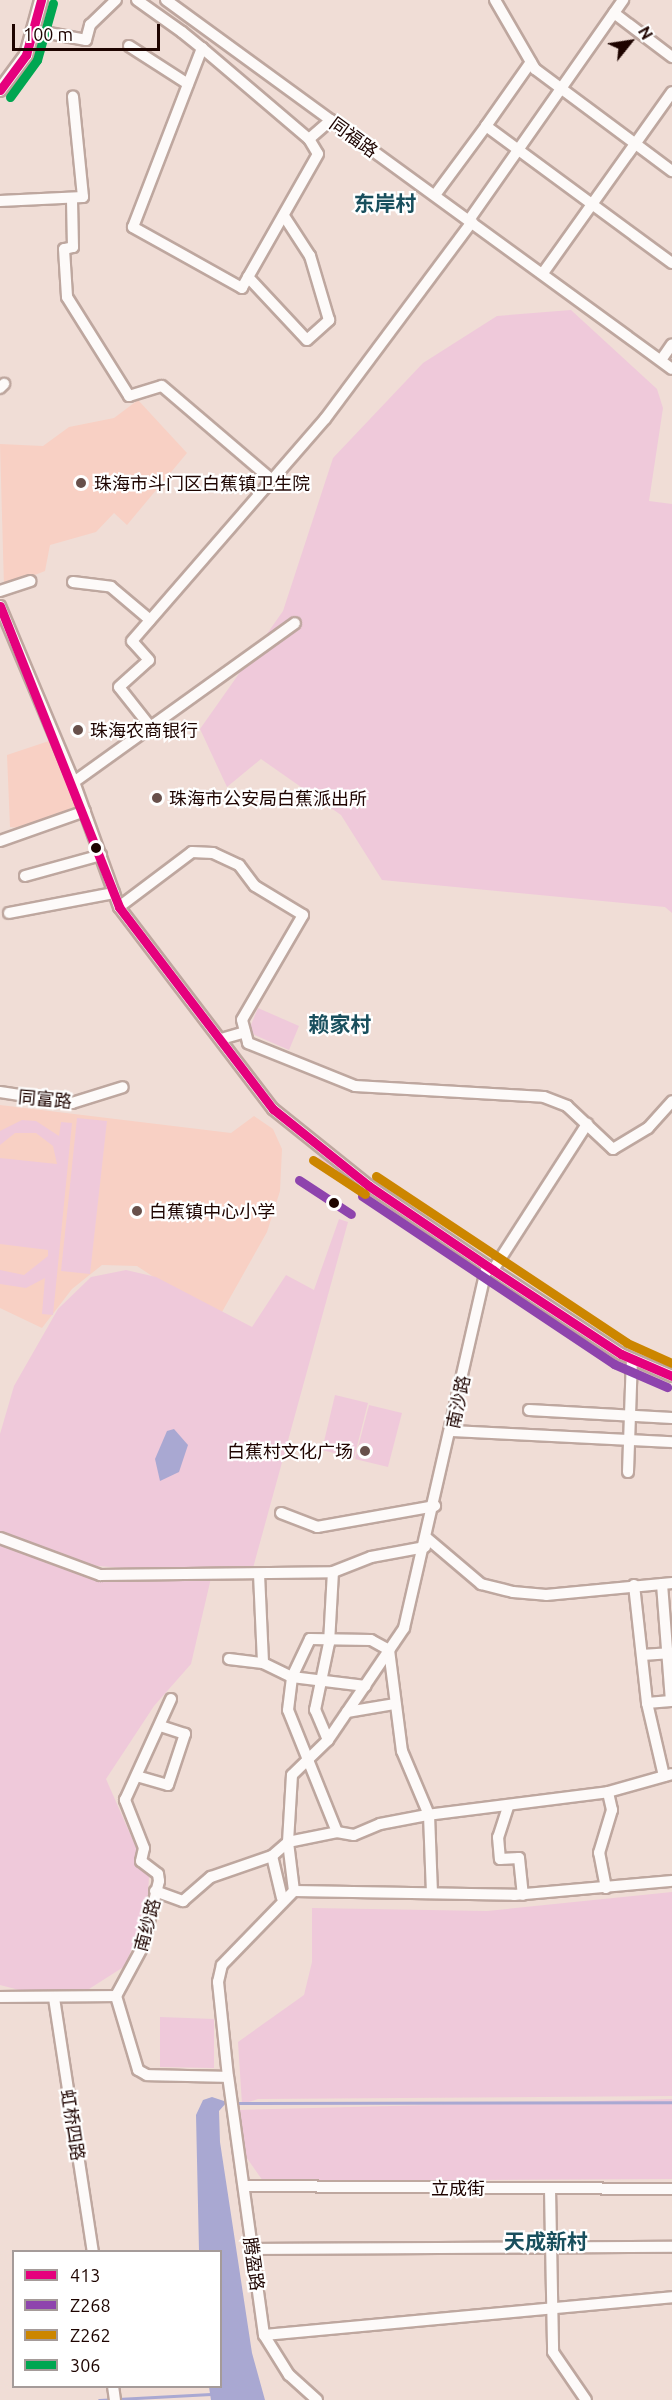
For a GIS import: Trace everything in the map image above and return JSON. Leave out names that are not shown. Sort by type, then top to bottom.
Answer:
[{"type":"main road","points":[[0,90],[26,55],[41,0]]},
{"type":"street","points":[[33,30],[86,40],[90,25],[116,0]]},
{"type":"street","points":[[138,0],[202,48],[309,139],[318,158],[242,288],[133,227],[202,48]]},
{"type":"street","name":"同福路","points":[[166,0],[672,369]]},
{"type":"street","points":[[495,0],[531,62],[560,89],[672,171]]},
{"type":"street","points":[[149,725],[119,687],[149,660],[132,641],[325,419],[471,221],[623,0]]},
{"type":"street","points":[[614,13],[672,57]]},
{"type":"street","points":[[129,46],[188,84]]},
{"type":"street","points":[[435,195],[531,62]]},
{"type":"street","points":[[543,273],[672,92]]},
{"type":"street","points":[[0,207],[71,203],[82,197],[73,96]]},
{"type":"street","points":[[309,139],[331,120]]},
{"type":"street","points":[[486,126],[672,263]]},
{"type":"street","points":[[0,201],[71,203]]},
{"type":"street","points":[[71,203],[73,247],[64,249],[67,297],[129,396],[162,387],[271,480]]},
{"type":"street","points":[[248,277],[307,340],[329,320],[310,256],[284,216]]},
{"type":"street","points":[[660,360],[672,344]]},
{"type":"street","points":[[0,591],[30,581]]},
{"type":"street","points":[[73,582],[111,587],[150,620]]},
{"type":"street","points":[[0,606],[74,782],[119,907],[220,1039],[295,1130],[490,1268],[632,1359],[672,1376]]},
{"type":"street","points":[[74,782],[149,725],[295,623]]},
{"type":"street","points":[[0,841],[85,811]]},
{"type":"street","points":[[119,907],[192,852],[203,852],[232,861],[255,886],[303,915],[242,1020],[248,1043],[355,1086],[544,1097],[567,1106],[613,1149],[648,1128],[672,1101]]},
{"type":"street","points":[[25,876],[101,855]]},
{"type":"street","points":[[9,913],[114,893]]},
{"type":"street","points":[[220,1039],[245,1032]]},
{"type":"street","name":"同富路","points":[[0,1092],[72,1102],[123,1087]]},
{"type":"street","points":[[490,1268],[587,1124]]},
{"type":"street","name":"南沙路","points":[[294,1892],[288,1842],[292,1774],[328,1740],[404,1628],[435,1506],[490,1268]]},
{"type":"street","points":[[628,1472],[632,1359]]},
{"type":"street","points":[[530,1410],[672,1418]]},
{"type":"street","points":[[452,1431],[672,1442]]},
{"type":"street","points":[[281,1513],[317,1527],[435,1506]]},
{"type":"street","points":[[0,1538],[100,1575],[333,1572],[371,1557],[426,1543],[481,1584],[513,1592],[546,1595],[634,1585],[667,1584],[671,1701],[647,1703]]},
{"type":"street","points":[[328,1740],[315,1710],[329,1643],[333,1572]]},
{"type":"street","points":[[258,1574],[263,1663]]},
{"type":"street","points":[[288,1842],[337,1832],[354,1836],[380,1824],[429,1815],[508,1808],[608,1792],[668,1775],[647,1703],[634,1585]]},
{"type":"street","points":[[337,1832],[288,1710],[292,1677],[310,1640],[329,1643],[371,1640],[389,1650],[402,1751],[429,1815],[432,1893]]},
{"type":"street","points":[[642,1655],[670,1653]]},
{"type":"street","points":[[229,1659],[263,1663],[292,1677],[364,1686]]},
{"type":"street","points":[[155,1891],[158,1874],[143,1866],[144,1848],[124,1808],[140,1777],[171,1699]]},
{"type":"street","points":[[347,1712],[395,1704]]},
{"type":"street","points":[[140,1777],[168,1785],[185,1734],[161,1726]]},
{"type":"street","points":[[606,1888],[599,1853],[612,1810],[608,1792]]},
{"type":"street","points":[[508,1808],[498,1838],[500,1859],[519,1858],[523,1894]]},
{"type":"street","name":"南纱路","points":[[116,1996],[144,1946],[155,1891],[183,1901],[211,1877],[272,1856],[288,1842]]},
{"type":"street","points":[[272,1856],[282,1898],[294,1892],[523,1894],[672,1881]]},
{"type":"street","name":"腾盈路","points":[[282,1898],[219,1971],[228,2077],[264,2335],[289,2375],[317,2400]]},
{"type":"street","points":[[0,1997],[116,1996],[138,2070],[147,2075],[228,2077]]},
{"type":"street","name":"虹桥四路","points":[[54,1998],[93,2250]]},
{"type":"street","name":"立成街","points":[[244,2186],[672,2189]]},
{"type":"street","points":[[550,2189],[553,2352],[586,2400]]},
{"type":"street","points":[[252,2249],[672,2247]]},
{"type":"street","points":[[264,2335],[672,2296]]},
{"type":"shaded area","points":[[571,310],[657,389],[663,408],[649,501],[672,504],[672,913],[665,907],[382,880],[341,815],[261,759],[227,787],[200,729],[283,611],[333,458],[423,363],[497,316]]},
{"type":"shaded area","name":"珠海市斗门区白蕉镇卫生院","points":[[138,400],[187,453],[127,525],[114,513],[96,532],[50,545],[45,571],[4,587],[0,444],[43,446],[69,427],[114,418]]},
{"type":"shaded area","points":[[55,739],[79,806],[20,828],[10,827],[7,755]]},
{"type":"shaded area","points":[[258,1008],[299,1026],[289,1050],[248,1032]]},
{"type":"shaded area","name":"白蕉镇中心小学","points":[[0,1105],[231,1133],[254,1116],[273,1129],[282,1149],[280,1191],[267,1232],[213,1328],[196,1305],[137,1266],[102,1265],[72,1289],[42,1328],[0,1308]]},
{"type":"shaded area","points":[[77,1118],[107,1121],[90,1274],[61,1271]]},
{"type":"shaded area","points":[[22,1120],[36,1121],[59,1136],[61,1122],[72,1123],[53,1315],[42,1314],[45,1278],[26,1288],[0,1284],[0,1270],[24,1275],[48,1256],[48,1250],[0,1244],[0,1158],[57,1164],[53,1146],[36,1133],[15,1133],[0,1145],[0,1131]]},
{"type":"shaded area","points":[[321,1154],[356,1181],[354,1190],[313,1166]]},
{"type":"shaded area","points":[[339,1219],[348,1222],[253,1568],[161,1571],[73,1564],[0,1532],[0,1434],[14,1386],[58,1309],[91,1277],[126,1270],[156,1277],[252,1327],[286,1275],[314,1290]]},
{"type":"shaded area","points":[[335,1395],[368,1403],[354,1458],[322,1450]]},
{"type":"shaded area","points":[[369,1405],[402,1413],[388,1467],[355,1459]]},
{"type":"shaded area","points":[[0,1542],[49,1556],[62,1568],[121,1581],[211,1578],[191,1664],[154,1706],[106,1779],[149,1877],[147,1909],[125,1966],[89,1989],[23,1991],[0,1985]]},
{"type":"shaded area","points":[[672,1892],[672,2096],[258,2099],[242,2104],[238,2042],[304,1995],[312,1962],[312,1908],[487,1911]]},
{"type":"shaded area","points":[[160,2017],[214,2019],[214,2068],[160,2067]]},
{"type":"shaded area","points":[[672,2099],[672,2179],[263,2181],[244,2154],[237,2110]]},
{"type":"water","points":[[174,1429],[188,1445],[179,1472],[160,1481],[155,1459],[167,1431]]},
{"type":"water","points":[[212,2097],[227,2102],[219,2111],[220,2142],[252,2353],[265,2400],[211,2400],[209,2388],[222,2388],[222,2250],[199,2250],[196,2115],[203,2100]]},
{"type":"waterway","points":[[235,2103],[672,2102]]},
{"type":"waterway","points":[[99,2400],[211,2394]]},
{"type":"transit line","name":"413","points":[[0,90],[26,55],[41,0]]},
{"type":"transit line","name":"306","points":[[10,97],[37,60],[53,3]]},
{"type":"transit line","name":"413","points":[[0,606],[119,907],[273,1109],[369,1186],[493,1270],[621,1354],[672,1376]]},
{"type":"transit line","name":"Z262","points":[[313,1160],[365,1194]]},
{"type":"transit line","name":"Z262","points":[[376,1176],[627,1343],[672,1363]]},
{"type":"transit line","name":"Z268","points":[[299,1180],[351,1214]]},
{"type":"transit line","name":"Z268","points":[[362,1196],[614,1364],[667,1387]]},
{"type":"place","name":"珠海市斗门区白蕉镇卫生院","points":[[81,483]]},
{"type":"place","name":"珠海农商银行","points":[[78,730]]},
{"type":"place","name":"珠海市公安局白蕉派出所","points":[[157,798]]},
{"type":"place","name":"白蕉镇中心小学","points":[[137,1211]]},
{"type":"place","name":"白蕉村文化广场","points":[[365,1451]]},
{"type":"district","name":"东岸村","points":[[385,203]]},
{"type":"district","name":"赖家村","points":[[340,1024]]},
{"type":"district","name":"天成新村","points":[[546,2241]]}]
